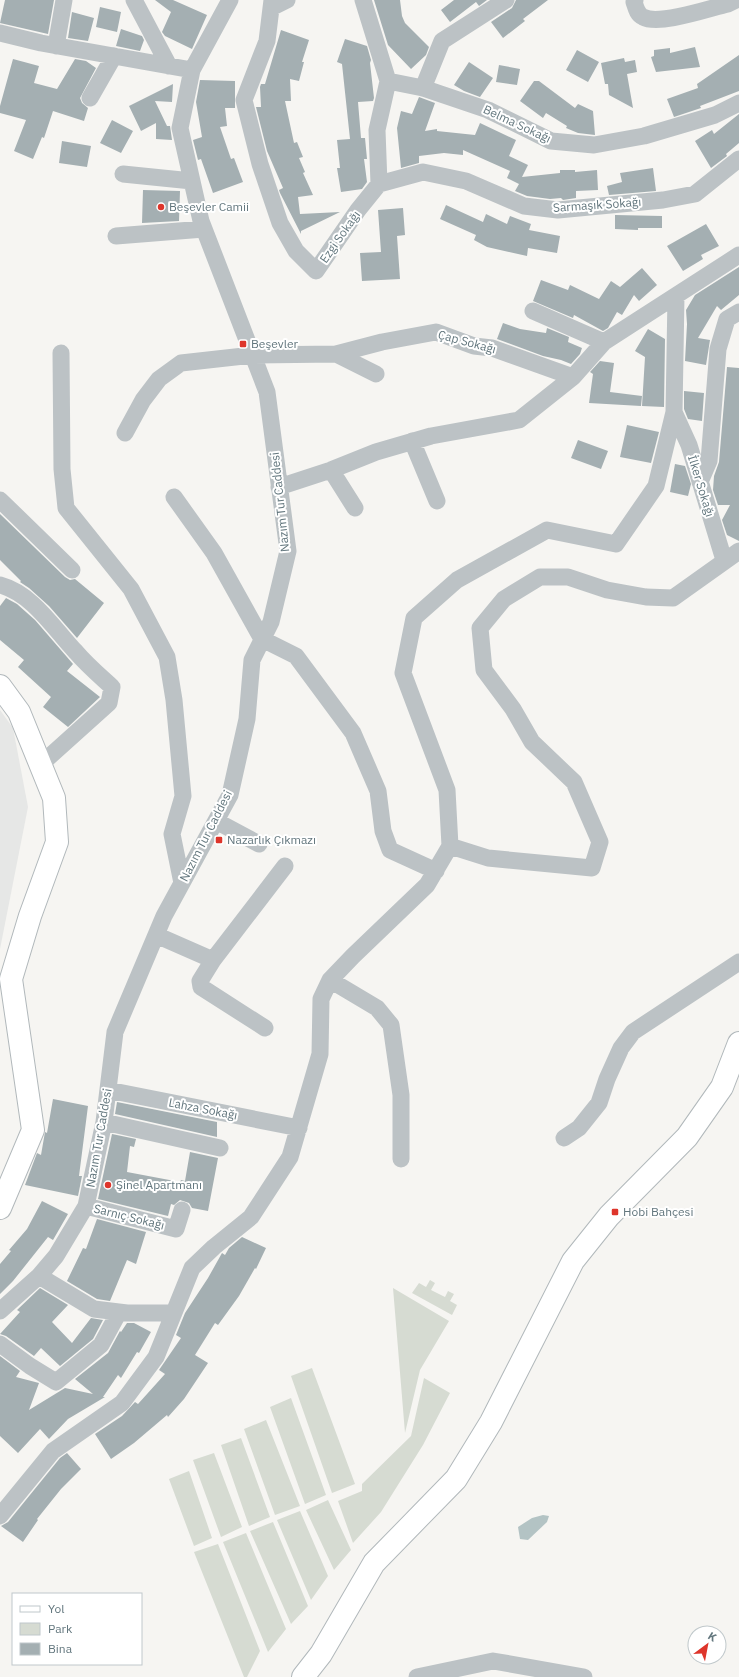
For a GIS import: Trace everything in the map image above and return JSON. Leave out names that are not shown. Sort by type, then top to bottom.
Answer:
[{"type":"street","points":[[56,46],[64,0]]},
{"type":"street","points":[[134,0],[169,66]]},
{"type":"street","name":"Nazım Tur Caddesi","points":[[3,1306],[39,1276],[56,1256],[86,1206],[104,1122],[115,1032],[164,916],[230,795],[247,719],[252,660],[270,622],[288,551],[267,392],[204,229],[180,128],[192,70],[230,0]]},
{"type":"street","name":"Ezgi Sokağı","points":[[287,0],[272,4],[267,41],[244,100],[260,164],[280,223],[296,251],[316,271],[358,210],[379,184]]},
{"type":"street","points":[[364,0],[388,81],[377,130],[379,184]]},
{"type":"street","points":[[423,88],[442,41],[506,0]]},
{"type":"street","points":[[635,0],[634,2],[637,11],[644,18],[666,20],[728,4],[736,0]]},
{"type":"street","points":[[0,33],[56,46],[192,70]]},
{"type":"street","points":[[90,98],[114,56]]},
{"type":"street","name":"Belma Sokağı","points":[[388,81],[423,88],[488,110],[551,141],[594,145],[658,132],[715,115],[739,103]]},
{"type":"street","name":"Sarmaşık Sokağı","points":[[379,184],[423,172],[466,181],[524,206],[558,210],[663,200],[695,194],[739,159]]},
{"type":"street","points":[[123,174],[192,181]]},
{"type":"street","points":[[116,236],[204,229]]},
{"type":"street","points":[[279,487],[331,470],[376,452],[412,441],[519,420],[573,377],[604,342],[739,254]]},
{"type":"street","points":[[0,1516],[53,1451],[122,1403],[156,1357],[192,1268],[214,1247],[251,1217],[290,1157],[320,1054],[321,999],[330,980],[353,956],[427,886],[450,846],[447,790],[403,673],[414,618],[457,580],[547,530],[616,544],[656,486],[674,412],[676,296]]},
{"type":"street","points":[[533,310],[604,342]]},
{"type":"street","points":[[700,482],[709,461],[718,349],[727,319],[739,312]]},
{"type":"street","name":"Çap Sokağı","points":[[125,433],[143,400],[159,379],[181,363],[253,355],[336,354],[382,342],[436,332],[474,346],[492,348],[573,377]]},
{"type":"street","points":[[61,353],[62,469],[66,508],[132,589],[167,657],[174,700],[183,796],[172,834],[182,883]]},
{"type":"street","name":"Çap Sokağı","points":[[336,354],[376,374]]},
{"type":"street","name":"İlker Sokağı","points":[[674,412],[689,445],[724,560]]},
{"type":"street","points":[[412,441],[437,501]]},
{"type":"street","points":[[331,470],[355,508]]},
{"type":"street","points":[[174,498],[214,553],[262,639],[296,656],[353,733],[378,791],[383,831],[390,850],[436,871]]},
{"type":"street","points":[[0,500],[72,570]]},
{"type":"street","points":[[450,846],[488,858],[592,868],[600,842],[574,782],[532,742],[513,709],[484,670],[480,628],[504,599],[540,577],[568,577],[607,590],[646,598],[673,598],[724,560],[739,551]]},
{"type":"street","points":[[0,585],[21,595],[37,609],[75,652],[112,687],[110,703],[40,765]]},
{"type":"street","points":[[0,686],[19,712],[54,798],[57,842],[30,916],[11,979],[33,1130],[0,1208]]},
{"type":"street","points":[[216,821],[259,844]]},
{"type":"street","points":[[265,1028],[201,987],[200,981],[213,960],[285,866]]},
{"type":"street","points":[[156,935],[213,960]]},
{"type":"street","points":[[564,1138],[579,1128],[600,1103],[607,1079],[621,1048],[632,1032],[739,962]]},
{"type":"street","points":[[330,980],[377,1008],[391,1025],[401,1095],[401,1159]]},
{"type":"street","points":[[303,1677],[321,1654],[374,1563],[456,1479],[491,1422],[573,1261],[609,1216],[687,1137],[722,1087],[739,1043]]},
{"type":"street","name":"Lahza Sokağı","points":[[108,1090],[299,1128]]},
{"type":"street","points":[[104,1122],[220,1148]]},
{"type":"street","name":"Sarnıç Sokağı","points":[[86,1206],[176,1229],[182,1210]]},
{"type":"street","points":[[39,1276],[94,1309],[119,1312],[174,1312]]},
{"type":"street","points":[[0,1344],[30,1366],[56,1382],[101,1345],[119,1312]]},
{"type":"street","points":[[417,1677],[493,1661],[584,1677]]},
{"type":"shaded area","points":[[0,710],[13,728],[28,807],[0,949]]},
{"type":"shaded area","points":[[543,1515],[549,1516],[547,1522],[528,1540],[520,1539],[518,1527],[532,1518]]},
{"type":"green space","points":[[430,1280],[435,1283],[431,1290],[445,1297],[448,1291],[454,1294],[450,1301],[457,1305],[452,1315],[412,1293],[419,1283],[426,1287]]},
{"type":"green space","points":[[393,1288],[449,1321],[420,1370],[405,1433]]},
{"type":"green space","points":[[312,1368],[355,1484],[332,1493],[291,1376]]},
{"type":"green space","points":[[424,1378],[450,1393],[423,1445],[381,1512],[353,1543],[338,1501],[362,1491],[362,1484],[411,1436]]},
{"type":"green space","points":[[291,1398],[326,1495],[305,1504],[270,1407]]},
{"type":"green space","points":[[266,1420],[300,1506],[275,1515],[244,1429]]},
{"type":"green space","points":[[241,1438],[270,1517],[249,1526],[221,1445]]},
{"type":"green space","points":[[214,1453],[242,1527],[221,1537],[193,1460]]},
{"type":"green space","points":[[189,1471],[212,1538],[194,1546],[169,1479]]},
{"type":"green space","points":[[328,1500],[351,1550],[334,1570],[306,1510]]},
{"type":"green space","points":[[300,1511],[328,1576],[311,1600],[277,1520]]},
{"type":"green space","points":[[273,1522],[308,1606],[291,1624],[250,1531]]},
{"type":"green space","points":[[246,1533],[286,1629],[268,1652],[223,1542]]},
{"type":"green space","points":[[218,1544],[260,1651],[247,1677],[244,1677],[194,1552]]},
{"type":"building","points":[[5,0],[54,0],[48,34],[0,23]]},
{"type":"building","points":[[155,0],[173,0],[207,15],[192,49],[165,36],[162,32],[171,12]]},
{"type":"building","points":[[374,0],[400,0],[402,16],[405,23],[429,47],[426,55],[411,69],[388,45]]},
{"type":"building","points":[[454,0],[487,0],[479,6],[476,2],[450,22],[441,10]]},
{"type":"building","points":[[516,0],[548,0],[523,19],[525,21],[503,38],[491,22],[512,8]]},
{"type":"building","points":[[100,7],[121,12],[117,32],[96,27]]},
{"type":"building","points":[[72,12],[94,18],[88,41],[68,38]]},
{"type":"building","points":[[121,29],[142,36],[144,40],[140,51],[116,46]]},
{"type":"building","points":[[281,30],[309,40],[302,62],[304,62],[299,81],[290,79],[291,101],[285,101],[294,143],[297,142],[303,157],[299,158],[305,172],[303,173],[313,195],[298,197],[300,214],[340,212],[301,231],[301,234],[280,193],[279,190],[283,188],[267,151],[256,107],[261,107],[260,87],[261,84],[265,84]]},
{"type":"building","points":[[345,39],[367,46],[371,60],[370,63],[374,98],[373,101],[358,102],[361,138],[365,138],[367,159],[364,159],[367,182],[362,189],[341,192],[337,168],[340,168],[337,140],[350,139],[342,64],[337,62]]},
{"type":"building","points":[[695,47],[700,67],[656,72],[651,57],[654,56],[654,50],[670,48],[670,53]]},
{"type":"building","points":[[577,50],[599,62],[588,82],[566,70]]},
{"type":"building","points":[[739,55],[739,91],[700,106],[701,108],[674,117],[667,99],[698,88],[697,84]]},
{"type":"building","points":[[624,58],[625,62],[635,60],[637,72],[627,74],[633,108],[609,95],[608,84],[605,84],[601,63]]},
{"type":"building","points":[[13,59],[39,66],[34,83],[57,89],[75,59],[86,61],[96,68],[80,98],[82,103],[88,108],[84,121],[53,111],[44,138],[42,137],[33,159],[14,151],[26,120],[0,113],[0,106]]},
{"type":"building","points":[[469,62],[493,78],[480,97],[464,91],[454,85]]},
{"type":"building","points":[[499,65],[520,69],[517,85],[496,82]]},
{"type":"building","points":[[200,80],[235,81],[235,108],[225,108],[227,126],[220,127],[231,159],[234,158],[243,182],[213,193],[201,159],[198,160],[193,140],[202,137],[196,102]]},
{"type":"building","points":[[534,81],[539,81],[575,108],[578,104],[593,111],[595,135],[578,133],[566,128],[567,126],[546,113],[543,118],[520,101]]},
{"type":"building","points":[[173,84],[172,102],[155,101],[167,126],[170,126],[172,140],[156,139],[156,123],[141,131],[129,106]]},
{"type":"building","points":[[419,97],[435,103],[425,131],[437,129],[437,131],[475,135],[480,123],[516,140],[509,156],[528,165],[522,177],[560,173],[560,170],[575,170],[575,172],[597,170],[598,190],[576,191],[576,198],[563,200],[561,198],[550,199],[527,196],[515,191],[519,184],[507,178],[510,171],[463,150],[463,155],[444,153],[419,156],[419,163],[401,168],[397,128],[401,111],[412,114]]},
{"type":"building","points":[[739,114],[739,143],[726,154],[727,156],[711,168],[695,141],[712,130],[714,134]]},
{"type":"building","points":[[112,120],[133,131],[121,153],[100,143]]},
{"type":"building","points":[[62,141],[91,146],[87,167],[59,163]]},
{"type":"building","points":[[653,168],[656,191],[609,195],[607,186],[622,182],[620,173]]},
{"type":"building","name":"Beşevler Camii","points":[[143,190],[180,191],[179,221],[142,223]]},
{"type":"building","points":[[446,205],[483,222],[486,214],[507,224],[510,216],[531,224],[529,230],[560,236],[557,253],[528,248],[527,256],[487,247],[474,240],[476,235],[440,219]]},
{"type":"building","points":[[403,208],[405,235],[397,236],[400,279],[362,281],[360,253],[381,252],[378,210]]},
{"type":"building","points":[[615,215],[662,216],[662,228],[638,228],[638,230],[615,229]]},
{"type":"building","points":[[706,224],[719,246],[701,255],[703,259],[683,271],[667,246]]},
{"type":"building","points":[[739,267],[739,295],[721,310],[717,306],[698,338],[710,340],[706,365],[685,361],[687,324],[686,310],[695,295]]},
{"type":"building","points":[[642,268],[657,285],[639,301],[634,295],[622,315],[617,312],[608,328],[603,331],[574,315],[573,318],[533,301],[541,280],[568,290],[570,285],[599,299],[611,281],[620,287]]},
{"type":"building","points":[[503,323],[520,329],[546,333],[547,328],[569,337],[568,342],[582,348],[580,354],[571,364],[543,356],[497,339]]},
{"type":"building","points":[[648,329],[665,339],[664,407],[642,406],[645,357],[635,351]]},
{"type":"building","points":[[600,361],[614,363],[610,392],[642,396],[641,406],[589,403],[593,374],[590,372]]},
{"type":"building","points":[[727,367],[739,368],[739,541],[727,535],[722,520],[730,505],[718,505],[713,490],[714,476],[719,462]]},
{"type":"building","points":[[684,391],[704,393],[702,421],[688,419],[684,409]]},
{"type":"building","points":[[627,425],[659,432],[651,463],[620,457]]},
{"type":"building","points":[[578,440],[608,451],[601,469],[571,458]]},
{"type":"building","points":[[675,464],[685,466],[691,484],[688,496],[670,492]]},
{"type":"building","points":[[0,514],[65,577],[70,580],[75,579],[104,603],[77,638],[49,606],[20,582],[21,581],[0,560]]},
{"type":"building","points":[[6,598],[17,604],[35,620],[73,664],[67,671],[100,697],[68,727],[43,707],[51,697],[18,667],[24,660],[0,640],[0,606]]},
{"type":"building","points":[[53,1099],[88,1106],[79,1176],[82,1176],[78,1196],[25,1185],[37,1153],[41,1155],[45,1132],[47,1133]]},
{"type":"building","points":[[117,1102],[217,1122],[217,1137],[115,1114]]},
{"type":"building","points":[[112,1134],[136,1139],[134,1147],[130,1146],[127,1172],[180,1182],[181,1180],[185,1181],[190,1152],[218,1158],[208,1211],[192,1208],[189,1203],[180,1200],[174,1205],[171,1204],[168,1216],[98,1199]]},
{"type":"building","points":[[42,1201],[68,1214],[53,1240],[48,1237],[13,1281],[0,1294],[0,1264],[11,1251],[9,1250],[27,1229]]},
{"type":"building","points":[[97,1219],[146,1232],[136,1264],[127,1260],[110,1301],[97,1299],[67,1281],[83,1248],[86,1249]]},
{"type":"building","points":[[242,1237],[266,1248],[256,1269],[255,1268],[239,1296],[218,1325],[215,1323],[195,1355],[208,1363],[184,1399],[168,1417],[167,1415],[134,1443],[111,1459],[95,1434],[122,1416],[135,1402],[138,1404],[165,1374],[159,1370],[181,1338],[176,1335],[185,1313],[208,1278],[222,1253],[225,1255],[229,1248]]},
{"type":"building","points":[[40,1288],[68,1305],[52,1322],[72,1343],[91,1318],[103,1320],[93,1339],[60,1366],[41,1348],[34,1356],[6,1336],[0,1334],[20,1312],[17,1310]]},
{"type":"building","points":[[127,1323],[134,1323],[151,1332],[139,1353],[137,1352],[121,1378],[118,1375],[103,1397],[105,1397],[68,1419],[49,1439],[40,1429],[18,1453],[0,1436],[0,1356],[20,1371],[16,1377],[39,1383],[29,1410],[65,1388],[93,1394],[75,1379],[108,1353],[120,1331],[121,1332]]},
{"type":"building","points":[[67,1453],[81,1469],[61,1489],[37,1519],[38,1520],[23,1542],[1,1526],[8,1522],[60,1458]]},
{"type":"place","name":"Beşevler Camii","points":[[161,207]]},
{"type":"place","name":"Beşevler","points":[[243,344]]},
{"type":"place","name":"Nazarlık Çıkmazı","points":[[219,840]]},
{"type":"place","name":"Şinel Apartmanı","points":[[108,1185]]},
{"type":"place","name":"Hobi Bahçesi","points":[[615,1212]]}]
